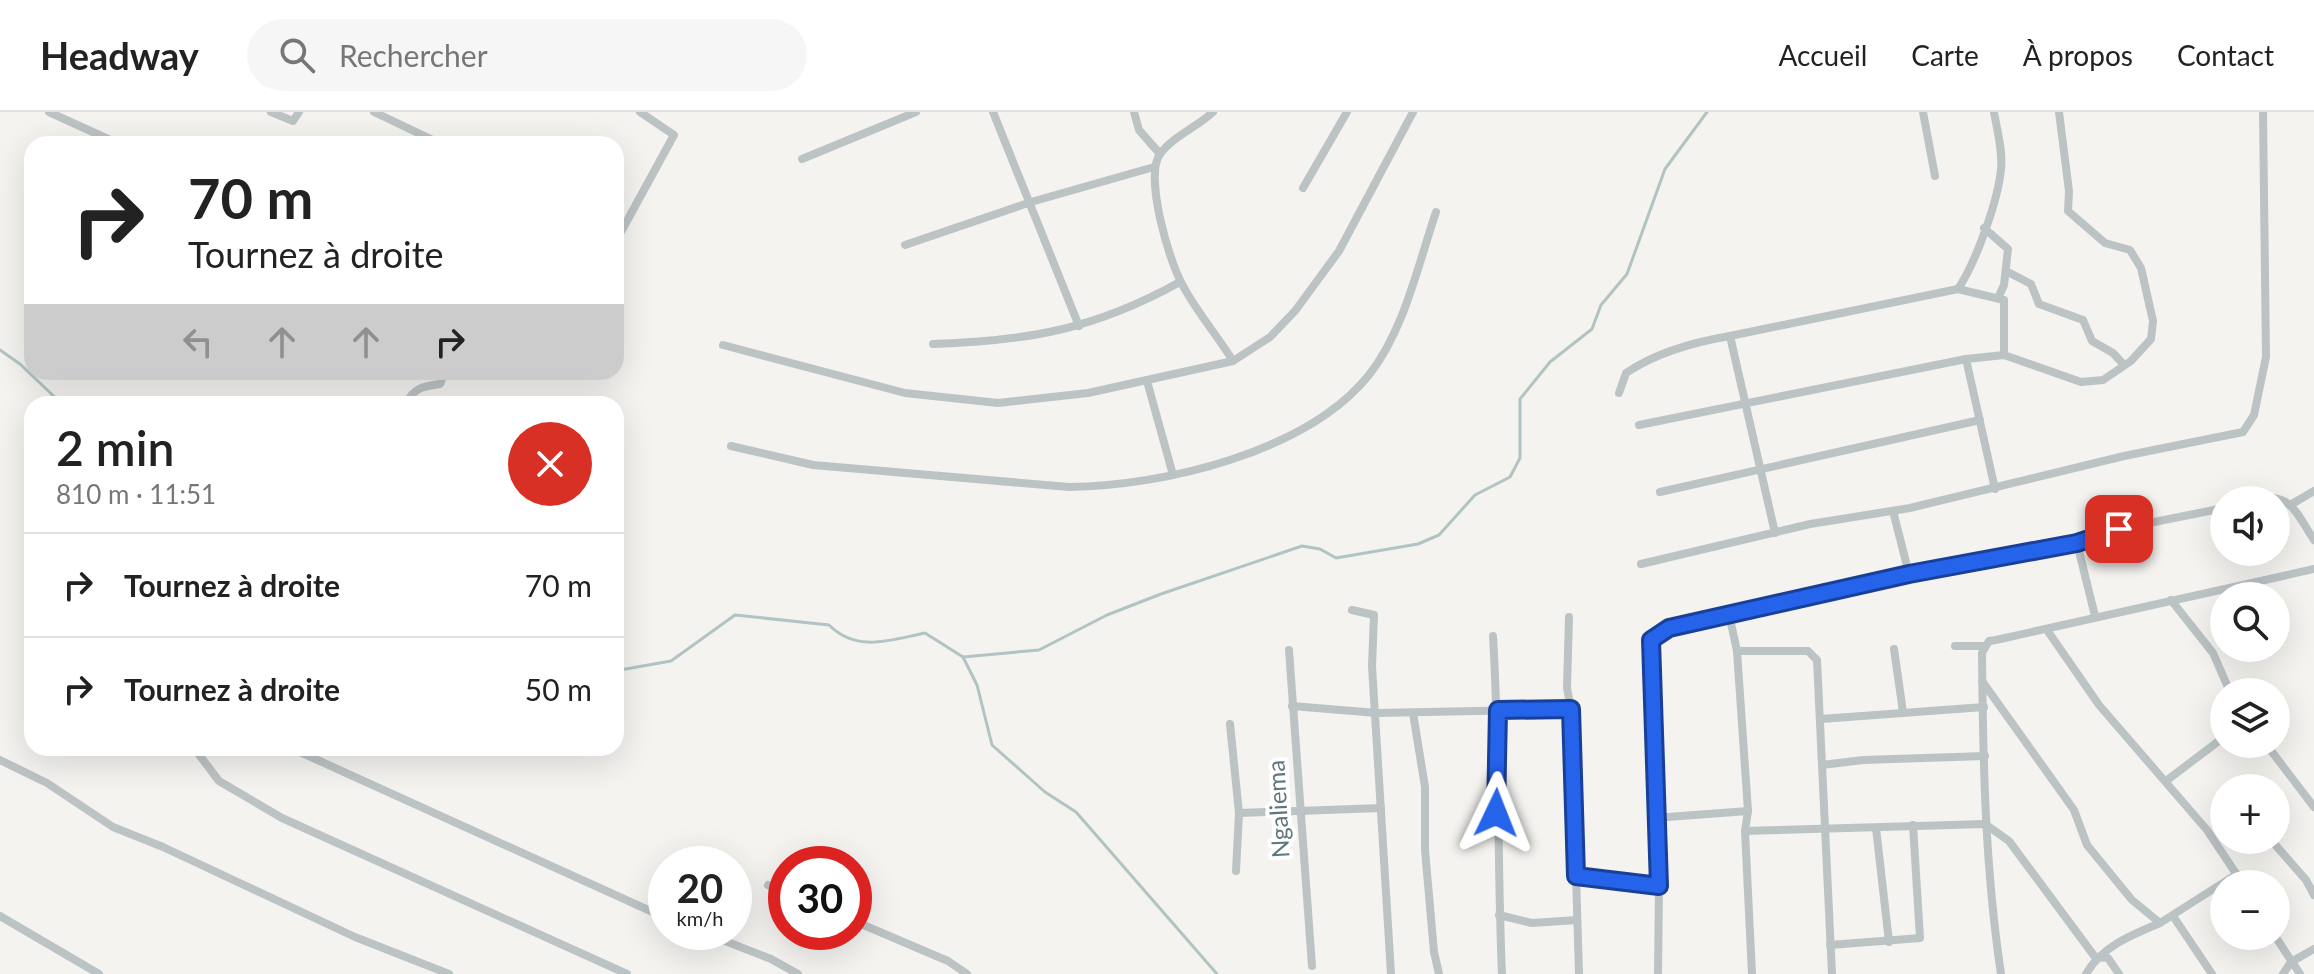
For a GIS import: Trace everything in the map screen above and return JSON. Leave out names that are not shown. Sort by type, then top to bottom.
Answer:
[{"type":"street","points":[[49,112],[102,136]]},
{"type":"street","points":[[271,112],[293,121],[299,112]]},
{"type":"street","points":[[374,112],[424,136]]},
{"type":"street","points":[[624,226],[674,135],[640,112]]},
{"type":"street","points":[[802,159],[916,112]]},
{"type":"street","points":[[993,112],[1079,326]]},
{"type":"street","points":[[1134,112],[1139,130],[1160,154]]},
{"type":"street","points":[[1213,112],[1160,154],[1154,167],[1161,219],[1180,282],[1233,361]]},
{"type":"street","points":[[1303,188],[1347,112]]},
{"type":"street","points":[[723,345],[905,393],[998,403],[1088,393],[1233,361],[1270,337],[1295,311],[1339,251],[1413,112]]},
{"type":"street","points":[[1923,112],[1935,176]]},
{"type":"street","points":[[1958,289],[1974,258],[2001,169],[1994,112]]},
{"type":"street","points":[[1639,425],[1966,359],[2004,355],[2081,382],[2103,380],[2124,365],[2151,339],[2153,321],[2150,298],[2141,268],[2130,250],[2105,243],[2068,211],[2069,191],[2059,112]]},
{"type":"street","points":[[1641,564],[1775,533],[1995,489],[2124,456],[2243,432],[2250,425],[2266,357],[2263,112]]},
{"type":"street","points":[[905,245],[1031,202],[1154,167]]},
{"type":"street","points":[[731,446],[813,465],[1069,487],[1107,487],[1173,475],[1267,447],[1319,421],[1370,374],[1389,341],[1436,212]]},
{"type":"street","points":[[1984,228],[2008,249],[1999,296],[2005,307],[2004,355]]},
{"type":"street","points":[[2006,271],[2031,284],[2039,304],[2083,320],[2092,341],[2113,353],[2124,365]]},
{"type":"street","points":[[933,344],[1022,339],[1079,326],[1129,308],[1180,282]]},
{"type":"street","points":[[1619,393],[1626,373],[1679,347],[1958,289],[1999,296]]},
{"type":"street","points":[[1730,336],[1743,404],[1775,533]]},
{"type":"street","points":[[1966,359],[1995,489]]},
{"type":"street","points":[[411,396],[423,386],[440,384],[442,380]]},
{"type":"street","points":[[1147,381],[1173,475]]},
{"type":"street","points":[[1660,492],[1980,420]]},
{"type":"street","points":[[2314,491],[2290,505],[2314,540]]},
{"type":"street","points":[[1893,511],[1909,574]]},
{"type":"street","points":[[1658,974],[1659,886],[1654,818],[1651,640],[1669,628],[1729,614],[1909,574],[2077,543],[2119,529],[2210,511]]},
{"type":"street","points":[[2077,543],[2095,616]]},
{"type":"street","points":[[2001,974],[1990,901],[1985,824],[1982,681],[1985,646],[1989,641],[2047,630],[2095,616],[2314,569]]},
{"type":"street","points":[[2171,600],[2213,653],[2224,678]]},
{"type":"street","points":[[1352,610],[1374,615],[1372,666],[1391,974]]},
{"type":"street","points":[[1729,614],[1737,651],[1748,811],[1745,831],[1752,974]]},
{"type":"street","points":[[1569,617],[1571,654],[1567,688],[1571,709],[1579,974]]},
{"type":"street","points":[[2047,630],[2099,705],[2207,830],[2234,870]]},
{"type":"street","points":[[1493,636],[1498,710],[1496,831],[1502,974]]},
{"type":"street","points":[[1955,646],[1985,646]]},
{"type":"street","points":[[1894,649],[1903,712]]},
{"type":"street","name":"Ngaliema","points":[[1289,650],[1298,808],[1312,966]]},
{"type":"street","points":[[1737,651],[1808,651],[1815,655],[1827,829],[1832,974]]},
{"type":"street","points":[[1982,681],[2074,810],[2087,845],[2132,900],[2160,923]]},
{"type":"street","points":[[1292,706],[1377,713],[1571,709]]},
{"type":"street","points":[[1821,719],[1984,707]]},
{"type":"street","points":[[1413,713],[1425,787],[1425,850],[1431,886],[1434,952],[1439,974]]},
{"type":"street","points":[[1230,724],[1239,813],[1236,871]]},
{"type":"street","points":[[2166,781],[2210,748]]},
{"type":"street","points":[[200,756],[219,781],[282,818],[627,974]]},
{"type":"street","points":[[309,756],[648,910]]},
{"type":"street","points":[[1822,765],[1863,760],[1985,756]]},
{"type":"street","points":[[2277,758],[2314,807]]},
{"type":"street","points":[[0,760],[47,783],[113,827],[163,847],[355,937],[449,974]]},
{"type":"street","points":[[1239,813],[1298,808],[1381,808]]},
{"type":"street","points":[[1654,818],[1748,811]]},
{"type":"street","points":[[1745,831],[1985,824],[2009,841],[2095,957],[2108,958],[2119,974]]},
{"type":"street","points":[[1830,945],[1920,938],[1913,825]]},
{"type":"street","points":[[1876,828],[1889,942]]},
{"type":"street","points":[[2283,854],[2306,880],[2314,895]]},
{"type":"street","points":[[1576,876],[1659,886]]},
{"type":"street","points":[[2086,974],[2095,957],[2135,933],[2173,916],[2210,892]]},
{"type":"street","points":[[1499,915],[1532,923],[1577,920]]},
{"type":"street","points":[[0,916],[99,974]]},
{"type":"street","points":[[2173,916],[2212,974]]},
{"type":"street","points":[[872,929],[948,961],[967,974]]},
{"type":"street","points":[[2283,974],[2291,962],[2314,949]]},
{"type":"street","points":[[748,950],[798,974]]},
{"type":"street","points":[[2284,950],[2300,974]]},
{"type":"waterway","points":[[963,657],[1039,650],[1107,615],[1302,546],[1320,549],[1336,558],[1418,544],[1439,535],[1475,495],[1510,477],[1520,458],[1520,399],[1550,362],[1592,329],[1601,305],[1627,274],[1665,169],[1707,112]]},
{"type":"waterway","points":[[0,350],[24,368]]},
{"type":"waterway","points":[[37,380],[54,396]]},
{"type":"waterway","points":[[624,669],[671,661],[735,615],[829,625],[840,634],[862,642],[887,641],[925,633],[963,657],[977,685],[992,745],[1045,792],[1076,812],[1217,974]]},
{"type":"route","points":[[1496,813],[1498,710],[1571,709],[1576,876],[1659,886],[1654,818],[1651,640],[1669,628],[1909,574],[2077,543],[2119,529]]}]
